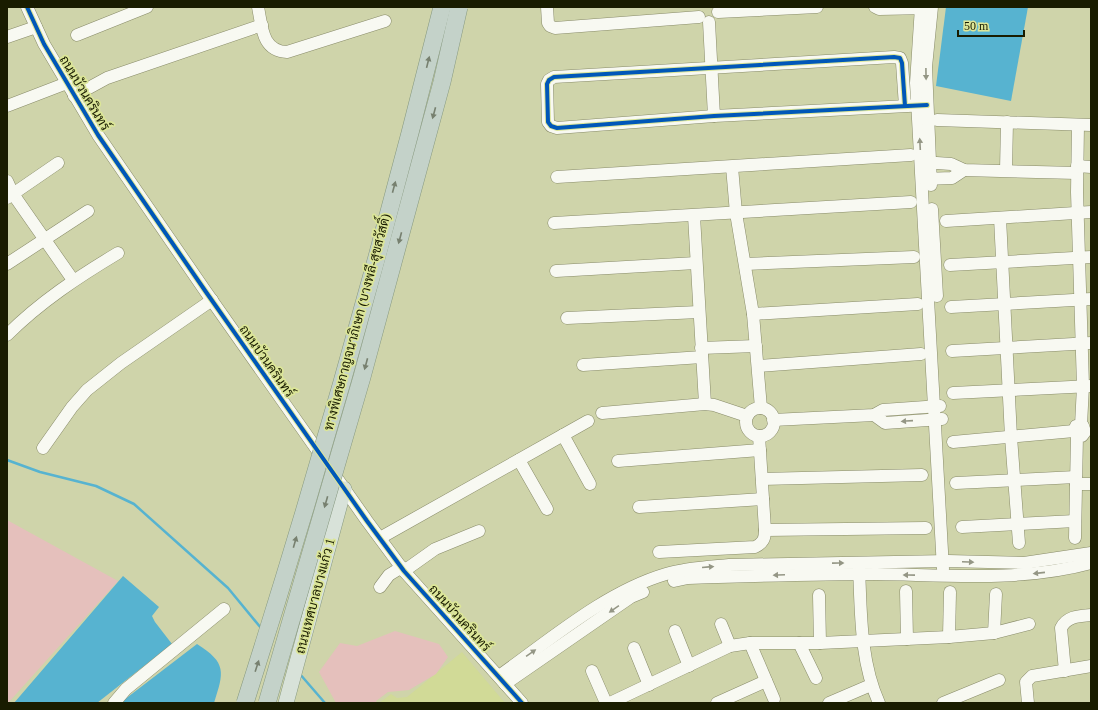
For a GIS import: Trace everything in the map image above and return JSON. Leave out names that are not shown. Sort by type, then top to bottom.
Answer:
[{"type":"highway","name":"ทางพิเศษกาญจนาภิเษก (บางพลี-สุขสวัสดิ์)","points":[[245,703],[279,596],[346,367],[426,73],[442,7]]},
{"type":"highway","name":"ทางพิเศษกาญจนาภิเษก (บางพลี-สุขสวัสดิ์)","points":[[267,703],[362,377],[442,82],[459,7]]},
{"type":"main road","name":"ถนนเทศบาลบางแก้ว 1","points":[[287,702],[344,488]]},
{"type":"street","name":"ถนนบัวนครินทร์","points":[[27,7],[36,27],[74,96],[98,135],[344,488],[403,569],[522,703]]},
{"type":"street","points":[[77,35],[147,7]]},
{"type":"street","points":[[547,7],[548,23],[550,26],[555,28],[702,15],[716,18],[717,10],[817,7]]},
{"type":"street","points":[[875,7],[880,9],[926,8],[926,67],[922,105],[926,179],[925,254],[938,406],[946,575]]},
{"type":"street","points":[[262,8],[262,25],[265,40],[280,52],[287,52],[385,21]]},
{"type":"street","points":[[702,15],[711,68],[714,116]]},
{"type":"street","points":[[74,96],[107,78],[262,25]]},
{"type":"street","points":[[7,37],[36,27]]},
{"type":"street","points":[[905,106],[902,63],[900,58],[894,57],[554,77],[549,80],[548,84],[548,122],[551,126],[558,128],[714,116],[905,106],[922,105]]},
{"type":"street","points":[[7,106],[67,83]]},
{"type":"street","points":[[937,120],[1091,125]]},
{"type":"street","points":[[1006,170],[1007,122]]},
{"type":"street","points":[[1075,538],[1076,480],[1087,386],[1085,299],[1078,257],[1078,125]]},
{"type":"street","points":[[557,177],[911,155]]},
{"type":"street","points":[[925,162],[951,164],[964,170],[1077,170],[1091,167]]},
{"type":"street","points":[[10,196],[58,163]]},
{"type":"street","points":[[732,167],[736,213],[753,314],[761,408]]},
{"type":"street","points":[[926,179],[952,178],[964,170]]},
{"type":"street","points":[[7,181],[10,196],[44,238],[73,280]]},
{"type":"street","points":[[554,223],[694,216],[911,202]]},
{"type":"street","points":[[7,264],[44,238],[88,211]]},
{"type":"street","points":[[946,221],[1091,212]]},
{"type":"street","points":[[694,216],[704,404]]},
{"type":"street","points":[[1000,218],[1011,437],[1019,543]]},
{"type":"street","points":[[7,335],[27,315],[73,280],[118,253]]},
{"type":"street","points":[[745,264],[925,254]]},
{"type":"street","points":[[950,265],[1091,257]]},
{"type":"street","points":[[556,271],[696,263]]},
{"type":"street","points":[[951,306],[1085,299]]},
{"type":"street","points":[[43,448],[72,407],[87,390],[121,363],[212,300]]},
{"type":"street","points":[[753,314],[918,304]]},
{"type":"street","points":[[567,318],[699,312]]},
{"type":"street","points":[[952,351],[1086,343]]},
{"type":"street","points":[[583,365],[756,346]]},
{"type":"street","points":[[758,366],[921,354]]},
{"type":"street","points":[[953,393],[1087,386]]},
{"type":"street","points":[[602,413],[704,404],[714,405],[747,416]]},
{"type":"street","points":[[773,420],[874,415],[883,410],[938,406]]},
{"type":"street","points":[[761,408],[768,411],[773,420],[770,431],[759,436],[754,434],[747,427],[747,416],[752,410],[761,408]]},
{"type":"street","points":[[874,415],[886,423],[938,419]]},
{"type":"street","points":[[380,538],[588,421]]},
{"type":"street","points":[[953,442],[1082,430]]},
{"type":"street","points":[[563,435],[590,484]]},
{"type":"street","points":[[659,552],[755,547],[761,544],[764,539],[765,530],[759,436]]},
{"type":"street","points":[[618,461],[760,450]]},
{"type":"street","points":[[519,460],[547,509]]},
{"type":"street","points":[[762,479],[922,475]]},
{"type":"street","points":[[956,483],[1014,480],[1076,480],[1091,484]]},
{"type":"street","points":[[639,507],[763,499]]},
{"type":"street","points":[[962,527],[1075,521]]},
{"type":"street","points":[[765,530],[926,528]]},
{"type":"street","points":[[380,587],[389,575],[403,569],[435,549],[479,531]]},
{"type":"street","points":[[859,568],[946,575],[1016,575],[1066,564],[1091,553]]},
{"type":"street","points":[[502,680],[631,597],[662,583],[688,578],[811,574],[859,568],[945,561],[1066,564],[1091,563]]},
{"type":"street","points":[[859,568],[863,642],[871,685],[879,703]]},
{"type":"street","points":[[906,591],[907,639]]},
{"type":"street","points":[[949,637],[950,592]]},
{"type":"street","points":[[994,633],[996,594]]},
{"type":"street","points":[[819,595],[820,643]]},
{"type":"street","points":[[114,703],[126,689],[224,609]]},
{"type":"street","points":[[1065,671],[1060,628],[1064,622],[1074,617],[1091,615]]},
{"type":"street","points":[[721,624],[730,646]]},
{"type":"street","points":[[610,703],[730,646],[750,644],[863,642],[949,637],[994,633],[1028,624]]},
{"type":"street","points":[[675,630],[689,666]]},
{"type":"street","points":[[799,643],[816,678]]},
{"type":"street","points":[[750,644],[774,699]]},
{"type":"street","points":[[634,648],[649,684]]},
{"type":"street","points":[[1028,703],[1026,682],[1032,676],[1091,666]]},
{"type":"street","points":[[592,671],[606,703]]},
{"type":"street","points":[[942,703],[999,680]]},
{"type":"street","points":[[717,703],[766,681]]},
{"type":"street","points":[[829,703],[871,685]]},
{"type":"shaded area","points":[[7,520],[118,581],[8,703],[7,703]]},
{"type":"shaded area","points":[[395,631],[439,644],[448,657],[436,674],[409,690],[388,692],[376,701],[377,703],[336,703],[319,672],[340,643],[357,646]]},
{"type":"shaded area","points":[[462,652],[505,703],[379,703],[391,694],[397,698],[407,697]]},
{"type":"water","points":[[946,7],[1028,7],[1011,101],[936,86]]},
{"type":"water","points":[[123,576],[159,607],[152,616],[172,644],[97,703],[14,703]]},
{"type":"water","points":[[197,644],[214,657],[220,669],[220,683],[214,703],[120,703]]},
{"type":"waterway","points":[[7,460],[40,472],[96,486],[134,504],[228,588],[261,628]]},
{"type":"waterway","points":[[299,673],[325,703]]},
{"type":"cycle path","points":[[27,7],[44,44],[98,135],[367,521],[404,571],[522,703]]},
{"type":"cycle path","points":[[905,106],[902,63],[900,58],[894,57],[554,77],[549,80],[547,84],[548,122],[551,126],[557,128],[714,116],[927,105]]}]
